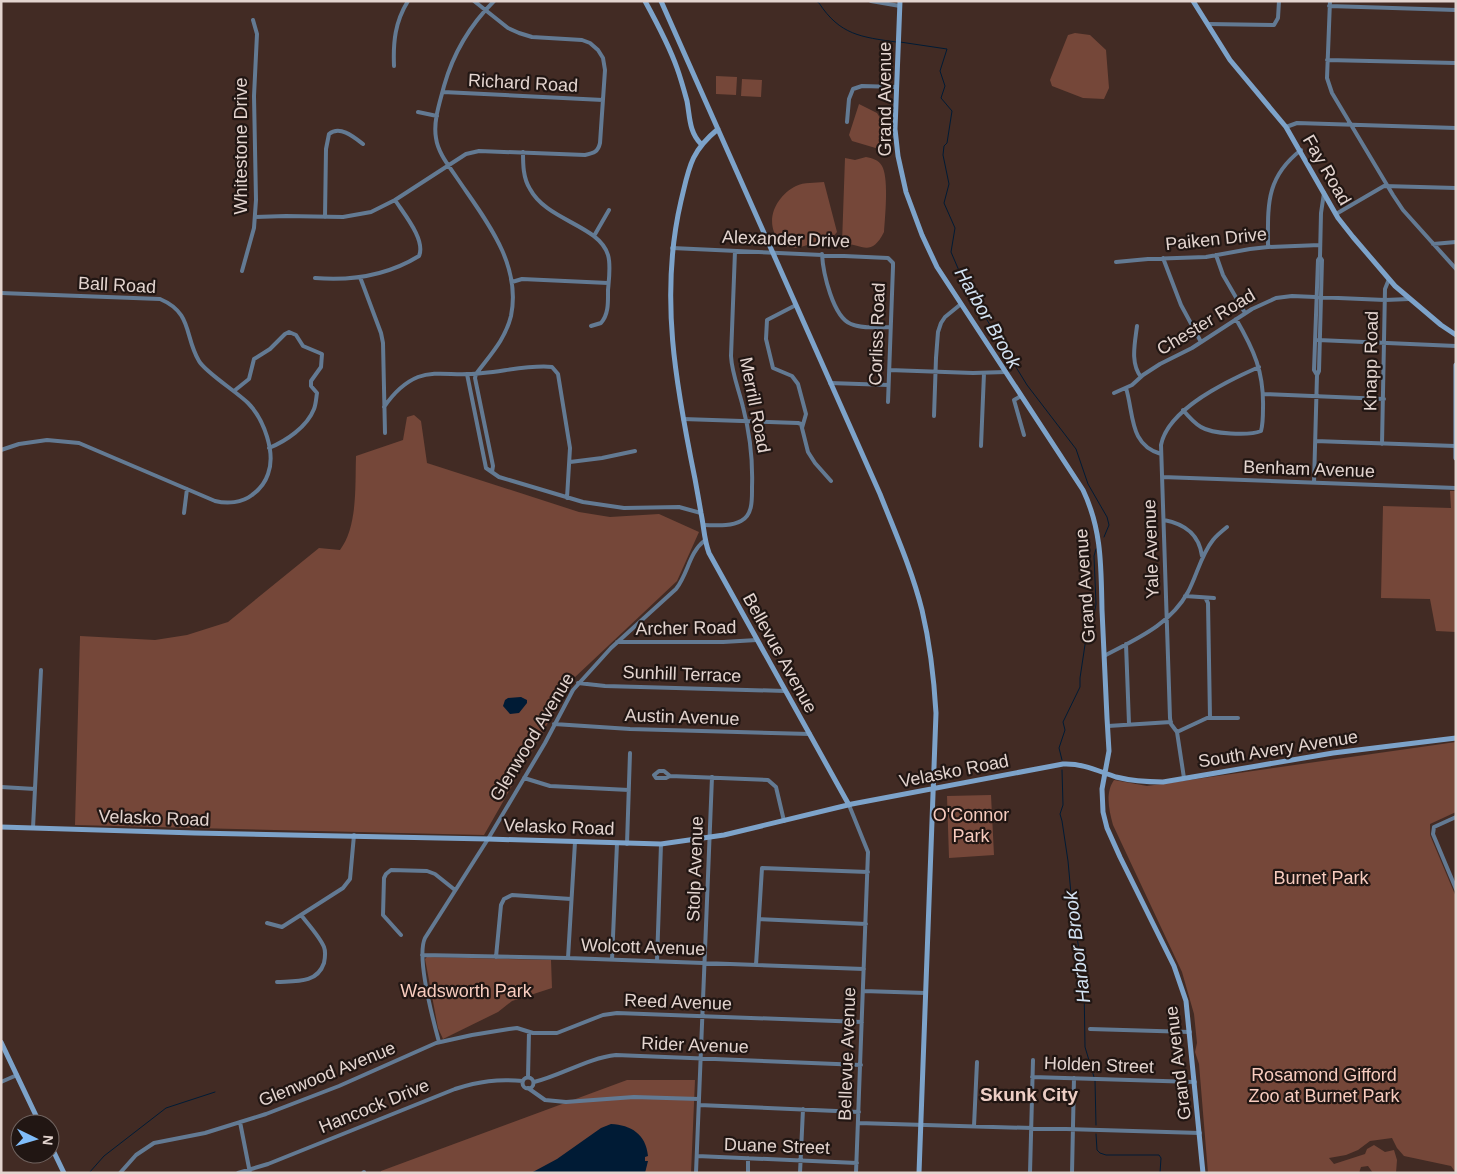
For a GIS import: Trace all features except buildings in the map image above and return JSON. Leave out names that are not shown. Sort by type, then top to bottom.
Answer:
[{"type":"street","points":[[394,66],[393,46],[396,29],[408,1]]},
{"type":"street","points":[[255,217],[325,217],[360,215],[371,212],[395,200],[466,154],[479,151],[585,154],[594,153],[598,150],[603,100],[604,63],[601,54],[595,47],[582,40],[532,37],[519,34],[508,28],[474,1]]},
{"type":"street","points":[[492,472],[493,466],[475,378],[505,333],[512,308],[512,282],[505,256],[494,232],[448,165],[436,138],[437,116],[442,92],[455,58],[474,24],[494,1]]},
{"type":"street","points":[[645,1],[668,44],[684,87],[691,128],[694,136],[701,144]]},
{"type":"street","points":[[661,1],[900,543],[922,610],[934,676],[936,726],[919,1173]]},
{"type":"street","points":[[871,1],[900,4]]},
{"type":"street","name":"Fay Road","points":[[1193,1],[1230,60],[1286,127],[1336,214],[1353,238],[1409,299],[1440,326],[1456,335]]},
{"type":"street","points":[[1208,24],[1274,25],[1278,18],[1279,1]]},
{"type":"street","name":"Grand Avenue","points":[[900,4],[896,139],[901,174],[906,192],[933,257],[961,304],[1083,490],[1090,506],[1099,540],[1109,751],[1102,799],[1107,828],[1174,966],[1186,1000],[1203,1173]]},
{"type":"street","points":[[1456,10],[1330,4],[1328,60],[1328,85],[1386,186],[1403,210],[1456,269]]},
{"type":"street","name":"Whitestone Drive","points":[[242,270],[248,256],[255,217],[254,96],[257,34],[253,20]]},
{"type":"street","points":[[1328,60],[1456,63]]},
{"type":"street","points":[[847,122],[849,99],[853,89],[862,86],[897,87]]},
{"type":"street","name":"Richard Road","points":[[442,92],[603,100]]},
{"type":"street","points":[[418,112],[437,116]]},
{"type":"street","points":[[1286,127],[1297,123],[1456,128]]},
{"type":"street","name":"Bellevue Avenue","points":[[718,129],[701,144],[689,169],[672,248],[671,324],[674,360],[703,525],[704,541],[756,640],[849,805],[867,846],[868,872],[856,1173]]},
{"type":"street","points":[[325,217],[326,149],[328,136],[332,131],[340,130],[363,144]]},
{"type":"street","points":[[1268,247],[1270,193],[1283,167],[1300,150]]},
{"type":"street","points":[[523,152],[526,180],[529,189],[536,198],[548,210],[602,242],[608,255],[607,308],[601,323],[591,326]]},
{"type":"street","points":[[1336,214],[1386,186],[1456,188]]},
{"type":"street","points":[[1316,374],[1319,371],[1322,260],[1320,257],[1320,245],[1324,192]]},
{"type":"street","points":[[315,278],[360,278],[377,274],[420,256],[422,247],[420,241],[395,200]]},
{"type":"street","points":[[594,236],[609,210]]},
{"type":"street","points":[[1433,244],[1456,242]]},
{"type":"street","name":"Paiken Drive","points":[[1116,262],[1190,258],[1268,247],[1320,245]]},
{"type":"street","name":"Alexander Drive","points":[[672,248],[735,252],[883,256],[891,260],[893,266]]},
{"type":"street","name":"Merrill Road","points":[[703,525],[738,523],[750,509],[753,467],[751,444],[732,368],[731,356],[735,252]]},
{"type":"street","points":[[822,254],[826,282],[842,317],[855,326],[890,328]]},
{"type":"street","points":[[1216,255],[1223,275],[1245,313]]},
{"type":"street","points":[[1314,483],[1316,374],[1314,370],[1316,297],[1318,260],[1320,257]]},
{"type":"street","points":[[1163,258],[1180,305],[1201,342]]},
{"type":"street","name":"Corliss Road","points":[[888,402],[893,266]]},
{"type":"street","points":[[360,278],[381,333],[384,358],[385,433]]},
{"type":"street","points":[[512,282],[522,279],[608,283]]},
{"type":"street","name":"Knapp Road","points":[[1382,444],[1385,289],[1389,279]]},
{"type":"street","name":"Ball Road","points":[[1,293],[160,299],[164,301],[182,314],[201,364],[250,404],[259,418],[269,448]]},
{"type":"street","name":"Chester Road","points":[[1114,393],[1126,388],[1160,364],[1201,342],[1245,313],[1276,298],[1292,296],[1385,300],[1409,299]]},
{"type":"street","points":[[934,416],[936,350],[941,323],[944,317],[961,304]]},
{"type":"street","points":[[796,306],[767,320],[765,330],[773,368],[792,376],[798,384],[806,414],[802,428]]},
{"type":"street","points":[[1183,410],[1199,426],[1210,430],[1229,433],[1257,433],[1262,430],[1263,394],[1259,367],[1251,345],[1236,319]]},
{"type":"street","points":[[1137,326],[1134,359],[1141,377]]},
{"type":"street","points":[[1,450],[37,441],[54,440],[79,443],[219,502],[242,500],[260,488],[267,477],[270,466],[269,448],[286,440],[312,414],[317,393],[311,381],[321,367],[322,354],[303,346],[293,332],[284,334],[270,349],[254,358],[249,379],[234,391]]},
{"type":"street","points":[[1315,340],[1456,346]]},
{"type":"street","points":[[1456,364],[1456,458]]},
{"type":"street","points":[[384,407],[396,391],[424,375],[476,374],[552,367],[557,371],[568,440],[570,462],[567,498]]},
{"type":"street","name":"Yale Avenue","points":[[1171,722],[1162,441],[1167,429],[1183,410],[1228,382],[1259,367]]},
{"type":"street","points":[[889,370],[1006,372]]},
{"type":"street","points":[[981,446],[984,373]]},
{"type":"street","points":[[467,374],[486,468],[500,477],[567,498],[611,507],[645,509],[679,507],[701,513]]},
{"type":"street","points":[[830,383],[888,385]]},
{"type":"street","points":[[384,388],[396,391]]},
{"type":"street","points":[[1126,388],[1139,440],[1151,450],[1161,454]]},
{"type":"street","points":[[1263,394],[1384,399]]},
{"type":"street","points":[[1021,396],[1014,400],[1024,435]]},
{"type":"street","points":[[683,419],[801,424],[810,456],[831,481]]},
{"type":"street","points":[[1316,441],[1456,446]]},
{"type":"street","points":[[570,462],[635,451]]},
{"type":"street","name":"Benham Avenue","points":[[1162,477],[1456,488]]},
{"type":"street","points":[[184,513],[186,489]]},
{"type":"street","points":[[1164,520],[1184,525],[1193,533],[1199,543],[1202,558]]},
{"type":"street","points":[[1104,656],[1139,638],[1167,618],[1185,596],[1202,558],[1214,538],[1227,527]]},
{"type":"street","name":"Glenwood Avenue","points":[[120,1173],[136,1155],[154,1143],[240,1122],[339,1086],[439,1042],[427,989],[421,948],[425,938],[488,839],[524,778],[566,700],[578,683],[617,642],[681,583],[696,549],[704,541]]},
{"type":"street","points":[[1185,596],[1206,599],[1214,598]]},
{"type":"street","points":[[1206,599],[1208,603],[1210,718]]},
{"type":"street","name":"Archer Road","points":[[617,642],[723,642],[756,640]]},
{"type":"street","points":[[1126,644],[1129,724]]},
{"type":"street","points":[[33,828],[41,670]]},
{"type":"street","name":"Sunhill Terrace","points":[[578,683],[605,686],[785,691]]},
{"type":"street","points":[[1178,732],[1187,726],[1210,718],[1238,718]]},
{"type":"street","points":[[1108,726],[1171,722],[1178,732],[1184,778]]},
{"type":"street","name":"Austin Avenue","points":[[554,724],[630,729],[810,734]]},
{"type":"street","name":"South Avery Avenue","points":[[1106,773],[1130,780],[1150,782],[1333,753],[1456,738]]},
{"type":"street","points":[[627,844],[630,753]]},
{"type":"street","name":"Velasko Road","points":[[1,827],[661,844],[710,838],[849,805],[1063,764],[1079,765],[1106,773]]},
{"type":"street","points":[[670,776],[756,778],[771,781],[776,787],[784,821]]},
{"type":"street","name":"Stolp Avenue","points":[[696,1173],[712,777]]},
{"type":"street","points":[[524,778],[550,786],[629,790]]},
{"type":"street","points":[[1,788],[35,789]]},
{"type":"street","points":[[1456,818],[1434,827],[1433,834],[1456,889]]},
{"type":"street","points":[[267,922],[282,927],[342,888],[350,880],[354,835]]},
{"type":"street","points":[[568,958],[575,842]]},
{"type":"street","points":[[612,960],[617,844]]},
{"type":"street","points":[[658,961],[661,844]]},
{"type":"street","points":[[756,964],[762,868],[868,872]]},
{"type":"street","points":[[401,935],[383,915],[384,878],[386,874],[391,870],[413,870],[432,873],[455,890]]},
{"type":"street","points":[[496,957],[501,905],[506,897],[512,895],[571,899]]},
{"type":"street","points":[[277,982],[306,980],[315,976],[322,968],[325,959],[324,948],[301,915]]},
{"type":"street","points":[[759,919],[866,924]]},
{"type":"street","name":"Wolcott Avenue","points":[[422,955],[568,958],[864,969]]},
{"type":"street","points":[[863,991],[926,993]]},
{"type":"street","name":"Reed Avenue","points":[[439,1042],[472,1034],[517,1028],[529,1032],[557,1033],[603,1015],[617,1012],[862,1022]]},
{"type":"street","points":[[1090,1028],[1190,1032]]},
{"type":"street","points":[[528,1077],[529,1032]]},
{"type":"street","points":[[1,1042],[35,1114]]},
{"type":"street","name":"Rider Avenue","points":[[534,1082],[551,1078],[606,1056],[616,1055],[860,1065]]},
{"type":"street","points":[[1030,1173],[1033,1060]]},
{"type":"street","points":[[974,1126],[977,1062]]},
{"type":"street","points":[[1,1082],[17,1075]]},
{"type":"street","points":[[528,1077],[523,1081],[524,1086],[545,1100],[566,1102],[634,1097],[699,1099]]},
{"type":"street","points":[[528,1077],[534,1082],[532,1087],[528,1088]]},
{"type":"street","name":"Holden Street","points":[[1032,1077],[1195,1082]]},
{"type":"street","points":[[1072,1173],[1074,1078]]},
{"type":"street","name":"Hancock Drive","points":[[238,1173],[250,1171],[446,1092],[476,1082],[487,1080],[523,1081]]},
{"type":"street","points":[[698,1105],[859,1112]]},
{"type":"street","points":[[800,1173],[803,1109]]},
{"type":"street","points":[[240,1122],[250,1171]]},
{"type":"street","points":[[858,1123],[1200,1133]]},
{"type":"street","name":"Duane Street","points":[[697,1156],[857,1163]]},
{"type":"street","points":[[748,1158],[748,1173]]},
{"type":"green space","points":[[1075,33],[1090,35],[1106,50],[1109,88],[1104,99],[1083,98],[1052,86],[1050,80],[1068,35]]},
{"type":"green space","points":[[716,76],[737,77],[736,95],[716,94]]},
{"type":"green space","points":[[742,79],[762,80],[761,97],[741,96]]},
{"type":"green space","points":[[859,104],[877,113],[883,123],[883,146],[879,149],[852,141],[849,135]]},
{"type":"green space","points":[[866,157],[877,161],[882,166],[886,198],[884,232],[875,245],[866,248],[842,243],[845,158],[855,160]]},
{"type":"green space","points":[[824,182],[837,232],[832,238],[797,248],[782,246],[775,236],[772,225],[776,205],[790,189],[806,183]]},
{"type":"green space","points":[[414,415],[421,421],[427,463],[579,512],[610,517],[659,514],[699,532],[677,581],[573,679],[484,835],[75,825],[80,636],[155,640],[187,635],[228,622],[319,548],[340,550],[346,540],[353,517],[356,456],[403,440],[407,417]]},
{"type":"green space","points":[[1450,491],[1456,491],[1456,632],[1436,631],[1430,599],[1381,598],[1383,506],[1451,508]]},
{"type":"green space","name":"Burnet Park","points":[[1456,742],[1456,812],[1430,824],[1430,835],[1456,897],[1456,1173],[1451,1166],[1404,1156],[1392,1138],[1370,1141],[1358,1150],[1346,1155],[1329,1158],[1334,1164],[1365,1154],[1367,1149],[1374,1145],[1385,1152],[1394,1150],[1397,1160],[1396,1173],[1373,1173],[1368,1166],[1361,1167],[1359,1173],[1208,1173],[1199,1064],[1195,1052],[1197,1043],[1194,1014],[1182,972],[1113,825],[1109,808],[1109,790],[1111,785],[1114,780],[1147,786]]},
{"type":"green space","name":"O'Connor Park","points":[[991,795],[994,855],[949,858],[947,796]]},
{"type":"green space","name":"Wadsworth Park","points":[[427,957],[551,960],[552,988],[512,1001],[498,1012],[443,1039],[438,1028],[425,959]]},
{"type":"green space","points":[[627,1080],[695,1080],[691,1173],[381,1173],[381,1171]]},
{"type":"water","points":[[521,697],[527,700],[527,703],[519,713],[510,714],[503,706],[508,698]]},
{"type":"water","points":[[611,1124],[625,1126],[641,1136],[647,1148],[648,1156],[645,1157],[645,1161],[648,1161],[645,1173],[531,1173],[557,1159],[601,1128]]},
{"type":"waterway","name":"Harbor Brook","points":[[816,1],[835,22],[852,33],[896,42]]},
{"type":"waterway","name":"Harbor Brook","points":[[900,42],[947,49],[940,71],[945,86],[941,98],[952,111],[947,143],[944,146],[943,155],[949,184],[944,203],[955,228],[951,252],[960,273],[972,285],[979,307],[1027,385],[1076,449],[1088,484],[1107,517],[1109,525],[1104,537]]},
{"type":"waterway","name":"Harbor Brook","points":[[1062,760],[1059,748],[1065,730],[1063,722],[1080,687],[1086,638],[1092,627],[1096,604],[1094,556],[1096,549]]},
{"type":"waterway","name":"Harbor Brook","points":[[1062,770],[1063,805],[1060,814],[1084,982],[1085,1047],[1094,1077]]},
{"type":"waterway","name":"Harbor Brook","points":[[1095,1080],[1096,1125]]},
{"type":"waterway","points":[[89,1173],[104,1156],[166,1108],[215,1092]]},
{"type":"waterway","name":"Harbor Brook","points":[[1096,1134],[1097,1150],[1100,1153],[1106,1155],[1159,1155],[1161,1158],[1160,1173]]},
{"type":"district","name":"Skunk City","points":[[1029,1094]]},
{"type":"park label","name":"Rosamond Gifford Zoo at Burnet Park","points":[[1324,1085]]}]
